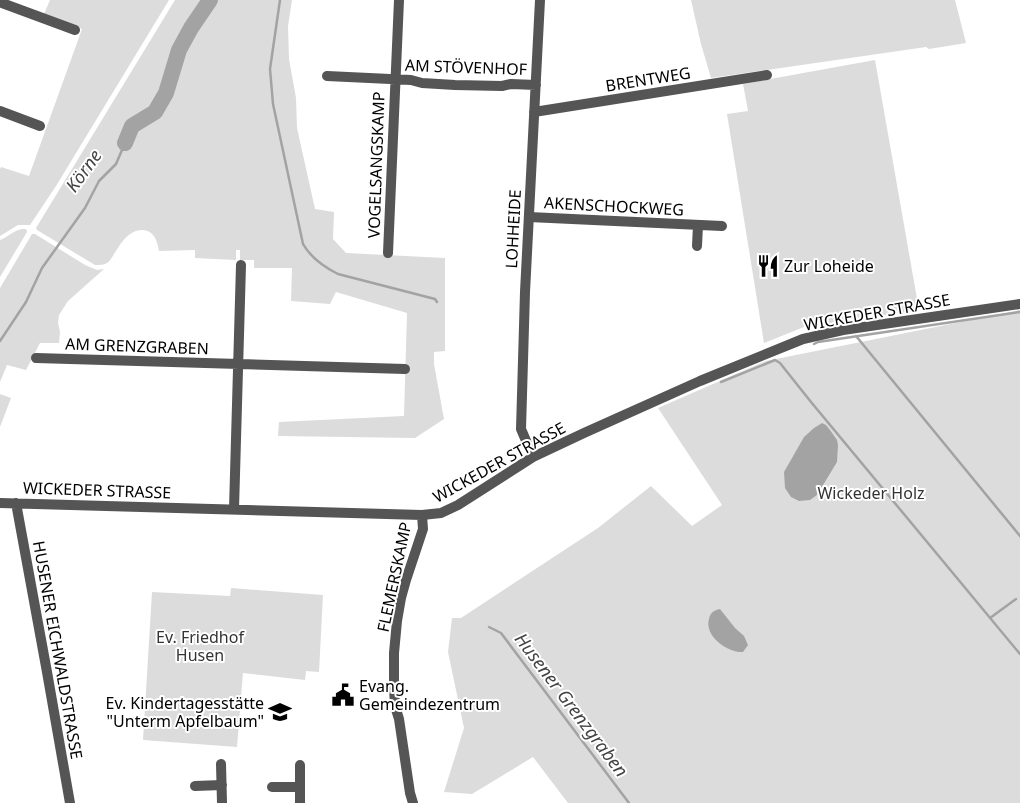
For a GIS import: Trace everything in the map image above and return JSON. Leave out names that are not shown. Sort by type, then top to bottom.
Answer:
[{"type":"street","name":"VOGELSANGSKAMP","points":[[388,253],[399,0]]},
{"type":"street","name":"LOHHEIDE","points":[[533,457],[521,429],[528,218],[540,0]]},
{"type":"street","points":[[1,3],[75,30]]},
{"type":"street","name":"BRENTWEG","points":[[534,112],[767,74]]},
{"type":"street","name":"VOGELSANGSKAMP","points":[[327,76],[395,79]]},
{"type":"street","name":"AM STÖVENHOF","points":[[395,79],[422,83],[502,86],[511,84],[536,85]]},
{"type":"street","points":[[0,111],[40,126]]},
{"type":"street","name":"AKENSCHOCKWEG","points":[[528,218],[722,226]]},
{"type":"street","name":"AKENSCHOCKWEG","points":[[697,246],[698,225]]},
{"type":"street","points":[[234,509],[241,265]]},
{"type":"street","name":"WICKEDER STRASSE","points":[[0,502],[422,515],[441,513],[458,505],[533,457],[584,432],[700,381],[809,337],[843,330],[1020,304]]},
{"type":"street","name":"AM GRENZGRABEN","points":[[36,358],[405,369]]},
{"type":"street","name":"HUSENER EICHWALDSTRASSE","points":[[16,503],[70,803]]},
{"type":"street","name":"FLEMERSKAMP","points":[[413,801],[399,719],[395,706],[394,653],[401,598],[423,530],[422,515]]},
{"type":"street","points":[[222,764],[222,803]]},
{"type":"street","points":[[300,765],[300,803]]},
{"type":"street","points":[[195,786],[222,785]]},
{"type":"street","points":[[272,787],[300,787]]},
{"type":"green space","points":[[50,0],[169,0],[56,186],[30,225],[18,225],[0,236],[0,169],[1,167],[29,176],[82,29],[44,14]]},
{"type":"green space","points":[[175,0],[292,0],[288,26],[289,59],[296,98],[297,128],[315,209],[334,212],[333,239],[346,253],[445,258],[445,351],[434,352],[434,364],[444,419],[415,438],[278,436],[279,422],[404,416],[407,313],[336,292],[330,304],[291,301],[292,268],[254,268],[254,260],[240,260],[240,250],[236,250],[236,260],[195,258],[195,250],[159,251],[153,235],[148,231],[139,230],[126,238],[106,264],[95,265],[37,230],[36,228]]},
{"type":"green space","points":[[691,0],[955,0],[966,43],[711,78]]},
{"type":"green space","points":[[875,60],[919,310],[804,327],[764,343],[727,114],[748,111],[743,84]]},
{"type":"green space","points":[[22,229],[26,229],[27,232],[0,277],[0,240]]},
{"type":"green space","points":[[32,234],[35,234],[85,265],[97,270],[104,269],[68,301],[59,315],[59,343],[40,343],[26,370],[7,365],[0,382],[0,288]]},
{"type":"green space","name":"Wickeder Holz","points":[[1020,310],[1020,803],[568,803],[533,757],[472,794],[444,792],[464,728],[448,652],[452,618],[461,618],[598,528],[651,486],[692,526],[722,505],[658,408],[766,361]]},
{"type":"green space","points":[[0,394],[11,398],[0,427]]},
{"type":"green space","name":"Ev. Friedhof Husen","points":[[231,588],[323,595],[319,672],[306,671],[305,680],[243,673],[237,747],[143,740],[152,592],[230,596]]},
{"type":"shaded area","points":[[822,423],[826,425],[837,440],[837,462],[817,495],[810,500],[799,501],[791,497],[785,488],[784,472],[804,437]]},
{"type":"shaded area","points":[[720,609],[744,636],[748,645],[743,652],[737,652],[724,646],[718,642],[710,631],[708,625],[710,615]]},
{"type":"waterway","name":"Körne","points":[[125,143],[132,126],[155,112],[166,93],[179,50],[210,0]]},
{"type":"waterway","name":"Husener Grenzgraben","points":[[280,0],[270,69],[273,104],[303,244],[318,262],[338,274],[435,299],[437,302]]},
{"type":"waterway","name":"Körne","points":[[0,341],[26,302],[42,268],[85,208],[99,181],[116,164],[125,143]]},
{"type":"waterway","points":[[814,344],[1020,312]]},
{"type":"waterway","points":[[856,336],[1020,536]]},
{"type":"waterway","points":[[721,382],[775,360],[780,363],[1020,654]]},
{"type":"waterway","points":[[990,618],[1016,599]]},
{"type":"waterway","name":"Husener Grenzgraben","points":[[489,627],[501,633],[629,803]]},
{"type":"place","name":"Zur Loheide","points":[[768,266]]},
{"type":"place","name":"Evang. Gemeindezentrum","points":[[343,695]]},
{"type":"place","name":"Ev. Kindertagesstätte \"Unterm Apfelbaum\"","points":[[280,712]]}]
